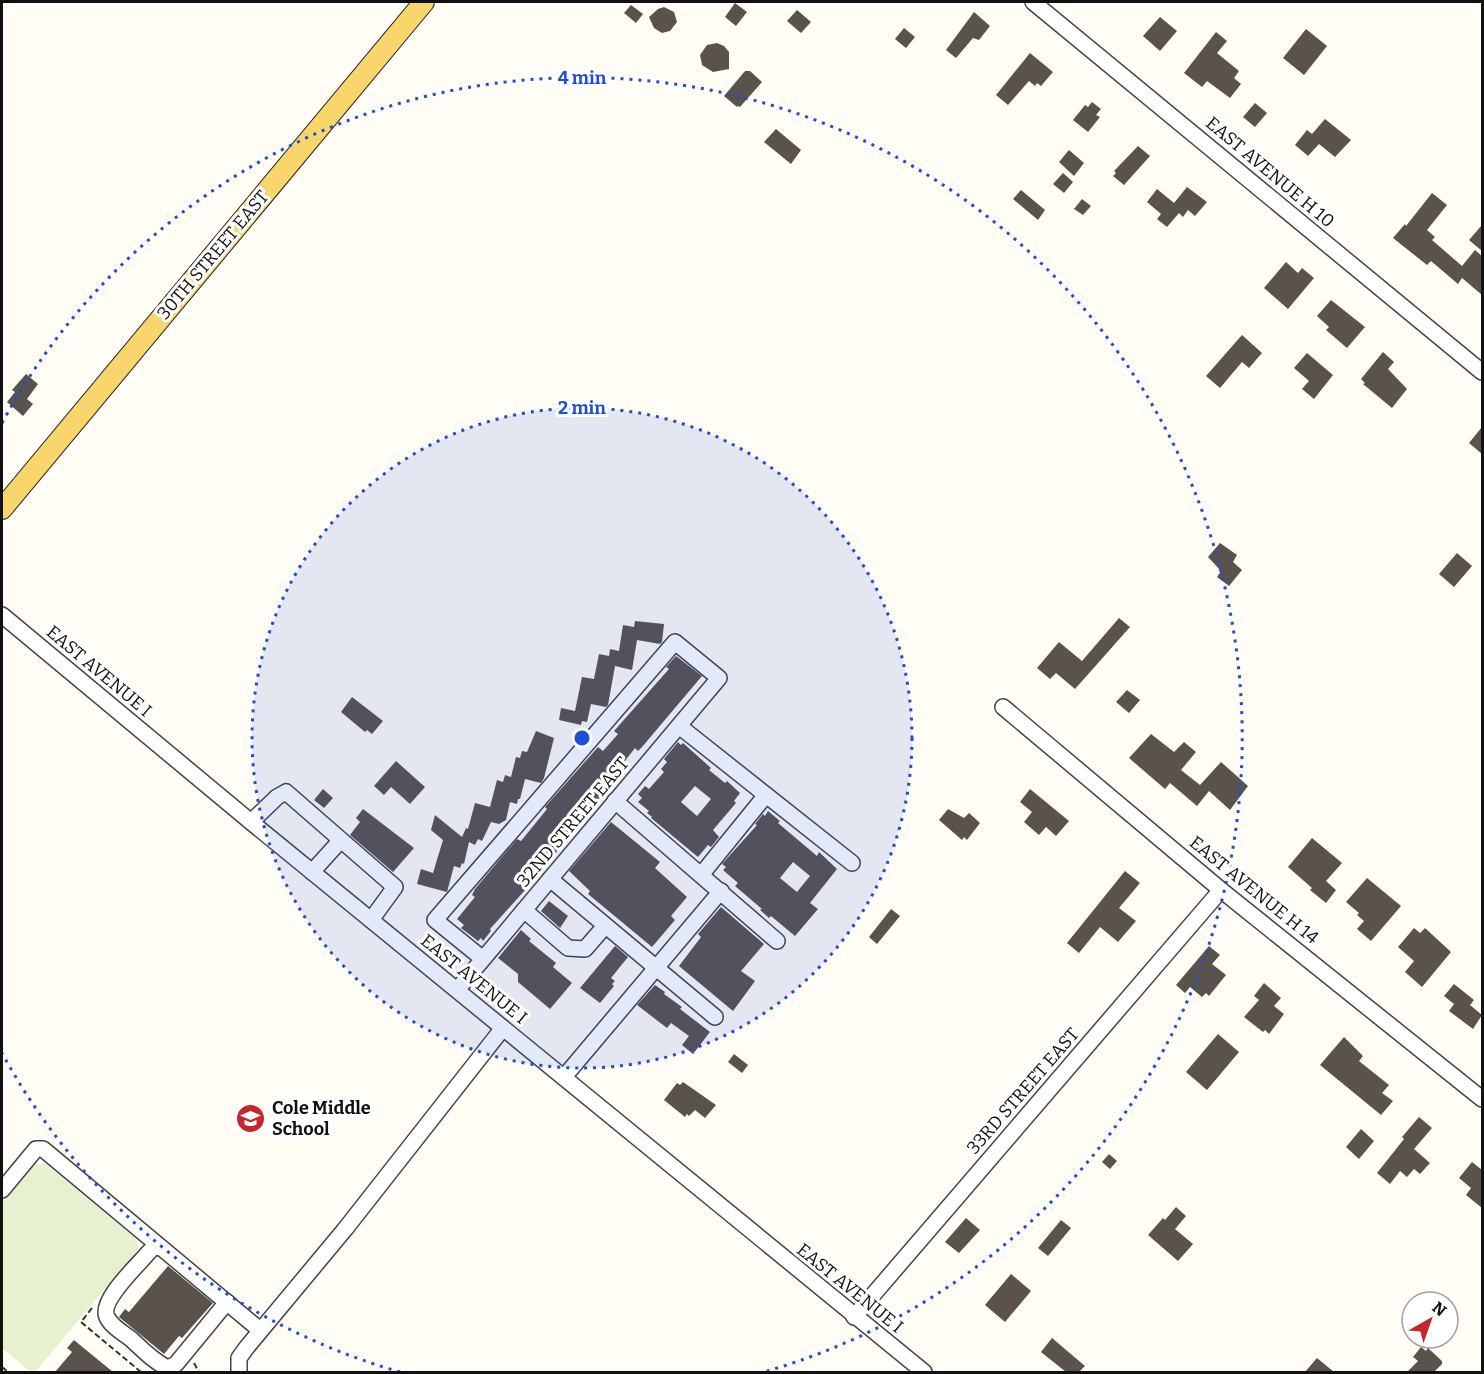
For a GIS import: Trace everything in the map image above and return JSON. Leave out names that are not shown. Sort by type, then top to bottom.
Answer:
[{"type":"main road","name":"30TH STREET EAST","points":[[2,509],[424,2]]},
{"type":"street","name":"EAST AVENUE H 10","points":[[1033,2],[1482,372]]},
{"type":"street","name":"EAST AVENUE I","points":[[2,615],[251,822],[924,1372]]},
{"type":"street","name":"32ND STREET EAST","points":[[457,990],[483,960],[719,678],[675,642],[435,920],[483,960]]},
{"type":"street","name":"EAST AVENUE H 14","points":[[1003,707],[1221,890],[1482,1099]]},
{"type":"street","points":[[679,726],[852,863]]},
{"type":"street","points":[[251,822],[276,797],[286,792],[395,887],[372,920]]},
{"type":"street","points":[[701,875],[766,795]]},
{"type":"street","points":[[615,801],[777,941]]},
{"type":"street","points":[[312,872],[340,841]]},
{"type":"street","points":[[550,879],[715,1017]]},
{"type":"street","name":"33RD STREET EAST","points":[[854,1317],[1221,890]]},
{"type":"street","points":[[564,1077],[721,891]]},
{"type":"street","points":[[524,910],[568,948],[585,950],[604,926]]},
{"type":"street","points":[[239,1372],[239,1359],[260,1330],[346,1228],[503,1028]]},
{"type":"street","points":[[2,1190],[36,1149],[43,1149],[260,1330]]},
{"type":"street","points":[[160,1247],[148,1252],[110,1297],[106,1315],[113,1324],[164,1366],[172,1367],[189,1359],[227,1302]]},
{"type":"path","points":[[96,1304],[81,1322],[141,1372]]},
{"type":"path","points":[[2,1367],[8,1372]]},
{"type":"green space","points":[[34,1164],[45,1164],[136,1239],[139,1248],[35,1372],[31,1372],[2,1348],[2,1203]]},
{"type":"building","points":[[735,3],[747,12],[736,26],[725,17]]},
{"type":"building","points":[[631,5],[643,14],[636,23],[624,13]]},
{"type":"building","points":[[664,7],[674,12],[677,22],[670,31],[662,33],[654,28],[649,17]]},
{"type":"building","points":[[797,10],[811,22],[801,33],[787,21]]},
{"type":"building","points":[[974,12],[990,26],[979,40],[973,38],[956,58],[946,50]]},
{"type":"building","points":[[1160,17],[1177,31],[1160,51],[1143,36]]},
{"type":"building","points":[[904,28],[915,37],[906,48],[895,39]]},
{"type":"building","points":[[1306,29],[1327,46],[1304,75],[1283,58]]},
{"type":"building","points":[[1216,32],[1227,41],[1217,53],[1239,71],[1234,78],[1241,84],[1230,98],[1207,81],[1202,87],[1184,73]]},
{"type":"building","points":[[717,43],[729,52],[729,69],[713,72],[702,65],[700,55],[707,45]]},
{"type":"building","points":[[1030,53],[1053,72],[1041,86],[1037,83],[1035,86],[1029,81],[1008,105],[996,95]]},
{"type":"building","points":[[745,71],[750,71],[762,82],[740,107],[737,107],[724,96]]},
{"type":"building","points":[[1092,102],[1101,109],[1096,115],[1100,117],[1088,132],[1073,120],[1085,105],[1088,107]]},
{"type":"building","points":[[1255,103],[1267,113],[1255,127],[1243,117]]},
{"type":"building","points":[[1325,119],[1351,140],[1335,157],[1319,144],[1308,156],[1295,145],[1307,130],[1312,134]]},
{"type":"building","points":[[776,129],[801,150],[791,164],[764,142]]},
{"type":"building","points":[[1138,146],[1150,156],[1124,185],[1113,176],[1116,173],[1114,171]]},
{"type":"building","points":[[1069,150],[1084,163],[1074,176],[1059,162]]},
{"type":"building","points":[[1063,173],[1073,182],[1064,193],[1053,184]]},
{"type":"building","points":[[1187,187],[1207,202],[1195,216],[1188,210],[1183,217],[1179,213],[1167,227],[1157,219],[1161,214],[1147,202],[1157,189],[1174,203]]},
{"type":"building","points":[[1021,190],[1045,210],[1038,220],[1013,199]]},
{"type":"building","points":[[1432,193],[1447,205],[1427,230],[1435,237],[1432,240],[1462,266],[1475,250],[1482,256],[1482,295],[1462,278],[1458,284],[1431,261],[1427,265],[1393,238],[1405,224],[1406,226]]},
{"type":"building","points":[[1082,199],[1091,206],[1083,215],[1074,209]]},
{"type":"building","points":[[1482,225],[1482,251],[1469,240]]},
{"type":"building","points":[[1286,262],[1298,273],[1302,268],[1314,278],[1288,309],[1264,288]]},
{"type":"building","points":[[1331,300],[1365,327],[1347,348],[1326,330],[1329,327],[1317,316]]},
{"type":"building","points":[[1242,335],[1262,353],[1249,368],[1242,362],[1220,388],[1206,376]]},
{"type":"building","points":[[1383,352],[1394,362],[1388,369],[1407,389],[1392,408],[1363,384],[1365,383],[1361,379]]},
{"type":"building","points":[[1307,353],[1333,375],[1314,399],[1302,389],[1309,381],[1294,368]]},
{"type":"building","points":[[26,374],[38,384],[27,399],[33,404],[23,416],[7,402],[15,392],[12,390]]},
{"type":"building","points":[[1482,427],[1482,454],[1469,443]]},
{"type":"building","points":[[1220,543],[1237,555],[1233,562],[1242,570],[1229,586],[1217,577],[1221,571],[1208,557]]},
{"type":"building","points":[[1457,553],[1472,566],[1454,587],[1439,574]]},
{"type":"building","points":[[1119,618],[1130,627],[1075,689],[1056,673],[1050,679],[1037,668],[1059,642],[1082,661]]},
{"type":"building","points":[[635,621],[664,624],[662,642],[660,644],[637,640],[632,670],[615,666],[608,705],[606,707],[591,704],[587,722],[582,721],[581,725],[559,720],[561,708],[575,711],[582,677],[594,679],[599,654],[609,656],[610,649],[619,651],[623,625],[634,627]]},
{"type":"building","points":[[676,656],[702,676],[642,747],[638,751],[635,748],[621,766],[623,768],[566,836],[568,838],[490,929],[491,931],[483,941],[481,938],[478,941],[461,928],[464,925],[457,919],[475,897],[472,895],[475,889],[517,839],[521,841],[547,809],[545,807],[598,747],[603,751],[618,734],[614,731],[669,669],[666,667]]},
{"type":"building","points":[[1127,690],[1140,700],[1129,713],[1116,702]]},
{"type":"building","points":[[352,697],[383,721],[372,734],[367,730],[365,732],[341,712]]},
{"type":"building","points":[[536,731],[554,738],[541,783],[525,779],[517,804],[510,802],[506,820],[499,824],[491,822],[482,841],[478,839],[475,845],[469,842],[464,864],[462,863],[460,868],[454,866],[447,892],[417,884],[421,869],[433,873],[443,840],[431,830],[435,815],[462,837],[466,828],[468,829],[475,803],[490,807],[497,780],[503,782],[505,775],[511,777],[516,757],[520,758],[522,751],[527,752]]},
{"type":"building","points":[[1151,734],[1174,752],[1184,742],[1196,752],[1181,770],[1200,785],[1221,762],[1248,786],[1230,810],[1209,791],[1197,806],[1170,783],[1165,789],[1129,758]]},
{"type":"building","points":[[678,742],[681,745],[683,743],[711,768],[709,770],[725,783],[727,781],[740,793],[734,801],[736,803],[713,830],[719,837],[698,857],[651,818],[647,813],[649,811],[638,802],[642,798],[638,794],[645,786],[649,789],[664,772],[661,769],[667,762],[664,759]],"holes":[[[695,786],[711,799],[697,816],[681,802]]]},
{"type":"building","points":[[396,761],[425,787],[410,804],[391,787],[384,795],[374,786]]},
{"type":"building","points":[[323,789],[333,798],[324,808],[314,800]]},
{"type":"building","points":[[1030,789],[1069,821],[1056,836],[1046,827],[1039,835],[1024,822],[1032,812],[1020,802]]},
{"type":"building","points":[[363,809],[414,848],[393,872],[350,835],[360,822],[356,818]]},
{"type":"building","points":[[948,809],[964,818],[969,813],[980,823],[967,840],[964,837],[962,840],[939,820]]},
{"type":"building","points":[[768,811],[780,821],[778,823],[817,856],[819,852],[837,869],[810,903],[818,909],[795,936],[760,910],[762,909],[735,886],[738,883],[723,870],[726,867],[722,864],[757,825],[755,824],[763,814],[765,816]],"holes":[[[793,862],[810,876],[797,892],[780,878]]]},
{"type":"building","points":[[611,822],[660,862],[655,868],[687,897],[671,916],[675,920],[652,947],[588,894],[590,891],[569,871]]},
{"type":"building","points":[[1312,838],[1342,863],[1326,881],[1336,890],[1326,903],[1288,867]]},
{"type":"building","points":[[1125,871],[1140,883],[1119,908],[1136,921],[1118,942],[1100,927],[1079,953],[1067,943]]},
{"type":"building","points":[[1367,878],[1401,906],[1371,941],[1357,929],[1364,921],[1357,915],[1359,913],[1346,902]]},
{"type":"building","points":[[549,901],[568,916],[560,928],[541,911]]},
{"type":"building","points":[[721,907],[764,944],[741,971],[755,981],[733,1011],[679,966],[701,937],[698,934]]},
{"type":"building","points":[[891,909],[900,916],[877,944],[869,937]]},
{"type":"building","points":[[1414,928],[1420,933],[1425,928],[1451,952],[1422,987],[1405,972],[1414,961],[1398,947]]},
{"type":"building","points":[[521,930],[531,939],[529,941],[556,963],[553,967],[572,983],[550,1009],[518,982],[518,974],[498,958]]},
{"type":"building","points":[[615,946],[628,957],[611,978],[615,981],[612,984],[614,986],[600,1003],[580,988]]},
{"type":"building","points":[[1209,946],[1220,955],[1212,964],[1226,975],[1209,996],[1206,993],[1202,997],[1190,987],[1185,993],[1176,985]]},
{"type":"building","points":[[1264,983],[1281,998],[1274,1006],[1284,1014],[1269,1034],[1244,1017],[1259,1000],[1254,996]]},
{"type":"building","points":[[1454,984],[1474,1000],[1470,1005],[1482,1015],[1473,1029],[1449,1011],[1454,1004],[1444,996]]},
{"type":"building","points":[[655,985],[682,1007],[680,1009],[710,1032],[693,1054],[682,1045],[689,1036],[671,1023],[667,1028],[637,1005]]},
{"type":"building","points":[[1218,1034],[1239,1052],[1207,1090],[1186,1072]]},
{"type":"building","points":[[1344,1037],[1363,1056],[1359,1061],[1389,1085],[1382,1093],[1393,1101],[1381,1115],[1320,1065]]},
{"type":"building","points":[[734,1054],[748,1065],[742,1073],[728,1062]]},
{"type":"building","points":[[683,1082],[716,1105],[705,1118],[695,1110],[685,1117],[664,1100],[677,1083],[680,1085]]},
{"type":"building","points":[[1419,1117],[1432,1128],[1414,1149],[1430,1163],[1420,1174],[1414,1169],[1407,1177],[1400,1171],[1390,1184],[1377,1173]]},
{"type":"building","points":[[1361,1129],[1374,1141],[1359,1159],[1346,1147]]},
{"type":"building","points":[[1109,1154],[1117,1161],[1110,1169],[1102,1162]]},
{"type":"building","points":[[1472,1162],[1482,1170],[1482,1208],[1466,1195],[1471,1188],[1459,1178]]},
{"type":"building","points":[[1176,1207],[1186,1216],[1175,1229],[1193,1244],[1178,1261],[1148,1235]]},
{"type":"building","points":[[966,1218],[980,1230],[959,1253],[945,1242]]},
{"type":"building","points":[[1061,1220],[1071,1228],[1048,1256],[1038,1248]]},
{"type":"building","points":[[168,1266],[213,1303],[182,1338],[179,1336],[164,1354],[119,1317],[125,1309],[129,1312]]},
{"type":"building","points":[[1011,1274],[1031,1291],[1005,1322],[985,1305]]},
{"type":"building","points":[[1052,1338],[1085,1366],[1079,1372],[1066,1372],[1041,1352]]},
{"type":"building","points":[[74,1340],[113,1372],[55,1372],[72,1352],[67,1348]]},
{"type":"building","points":[[1419,1350],[1430,1350],[1442,1361],[1442,1364],[1434,1372],[1407,1372],[1418,1361],[1413,1357]]},
{"type":"building","points":[[1317,1358],[1334,1372],[1305,1372]]},
{"type":"place","name":"Cole Middle School","points":[[251,1118]]}]
